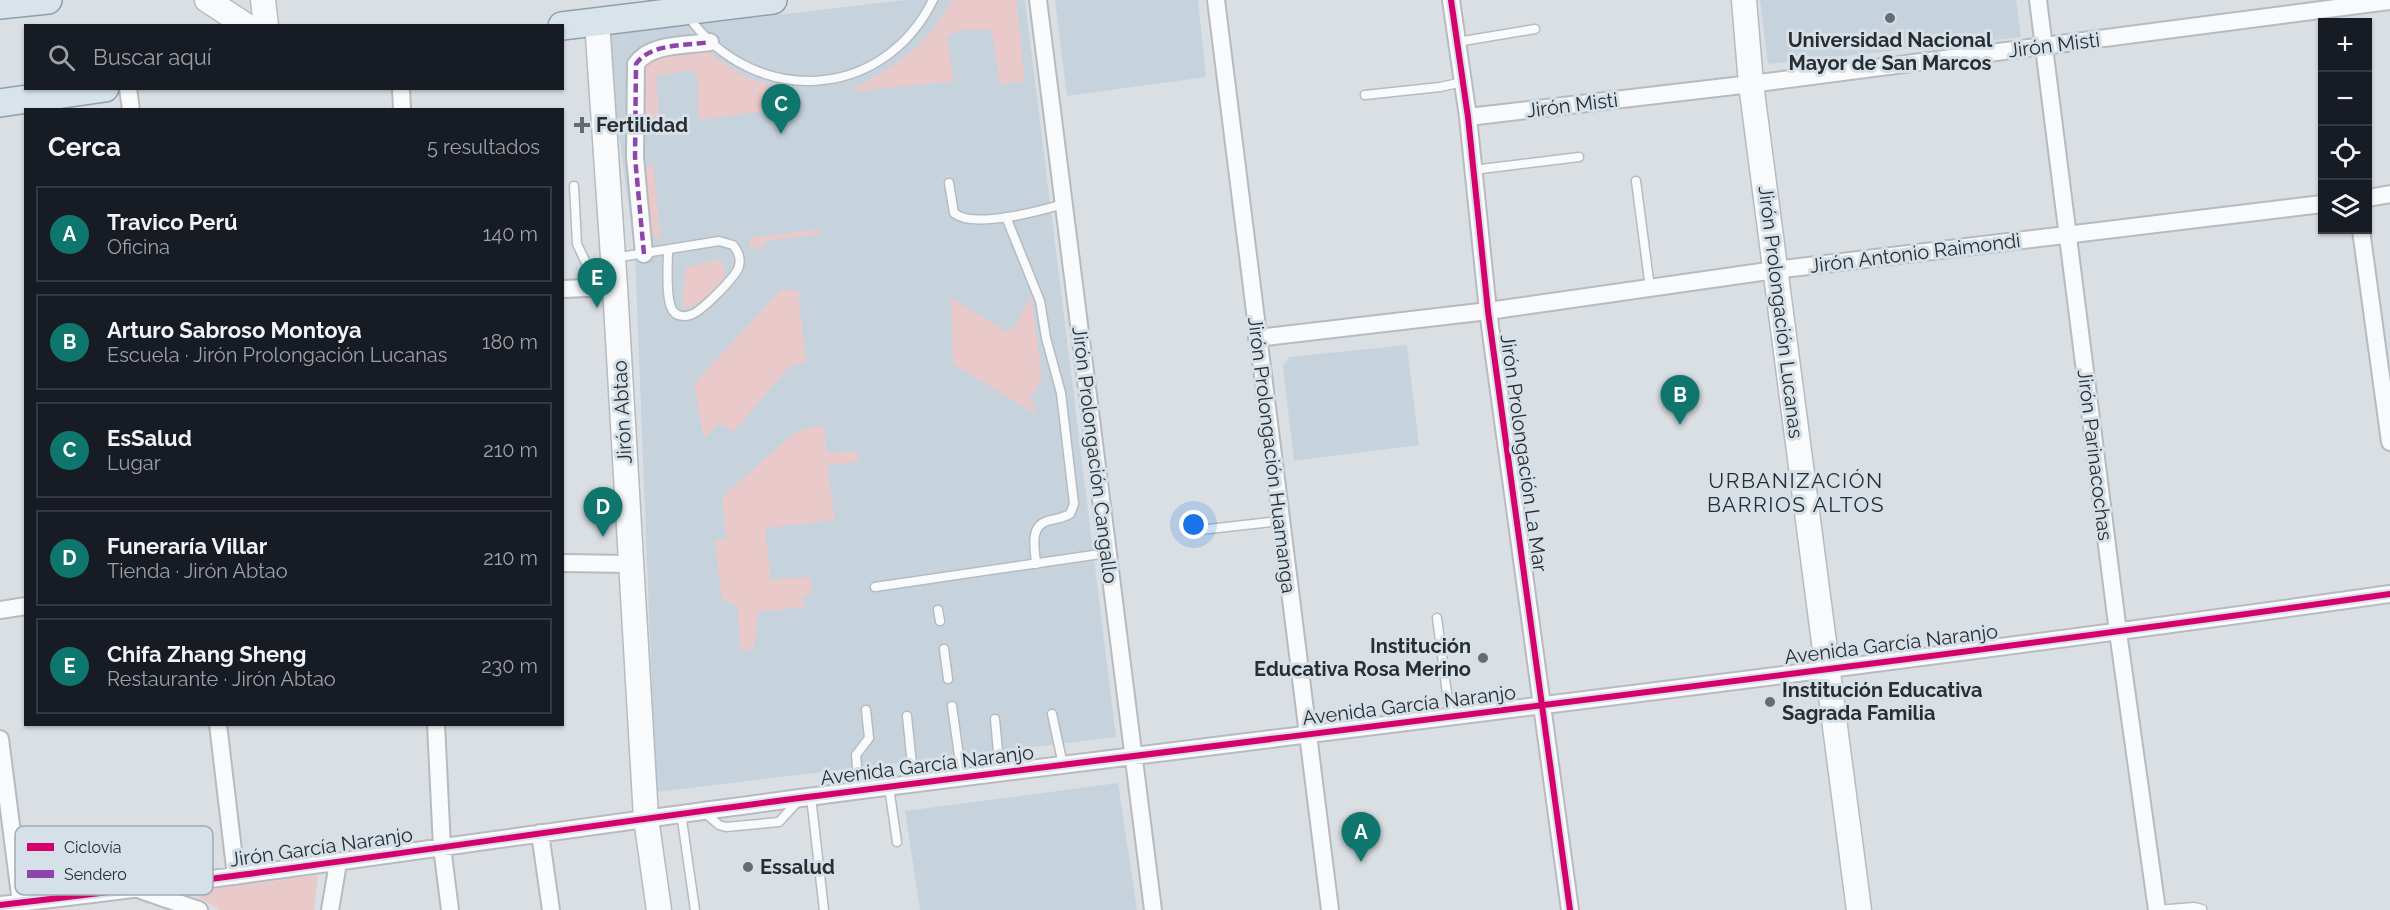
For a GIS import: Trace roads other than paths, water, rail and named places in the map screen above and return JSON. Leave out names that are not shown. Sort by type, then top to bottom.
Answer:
[{"type":"main road","points":[[0,5],[48,0]]},
{"type":"main road","points":[[564,26],[773,0]]},
{"type":"main road","points":[[0,103],[91,90]]},
{"type":"street","points":[[207,0],[244,24]]},
{"type":"street","points":[[263,0],[266,24]]},
{"type":"street","name":"Jirón Prolongación Cangallo","points":[[1038,0],[1153,910]]},
{"type":"street","name":"Jirón Prolongación Huamanga","points":[[1216,0],[1329,910]]},
{"type":"street","name":"Jirón Prolongación La Mar","points":[[1451,0],[1468,117],[1488,311],[1570,910]]},
{"type":"street","name":"Jirón Prolongación Lucanas","points":[[1744,0],[1751,84],[1859,910]]},
{"type":"street","name":"Jirón Parinacochas","points":[[2038,0],[2042,46],[2118,632],[2157,910]]},
{"type":"street","name":"Jirón Misti","points":[[1468,117],[1751,84],[2390,1]]},
{"type":"street","name":"Jirón Abtao","points":[[597,21],[646,818],[659,910]]},
{"type":"street","points":[[644,254],[635,158],[636,64],[642,55],[651,50],[710,42]]},
{"type":"street","points":[[128,90],[131,108]]},
{"type":"street","points":[[401,90],[402,108]]},
{"type":"street","points":[[2372,194],[2390,194]]},
{"type":"street","name":"Jirón Antonio Raimondi","points":[[1257,338],[1488,311],[1775,270],[2318,204]]},
{"type":"street","points":[[2362,234],[2390,442]]},
{"type":"street","points":[[564,289],[615,287]]},
{"type":"street","points":[[564,563],[631,564]]},
{"type":"street","name":"Avenida García Naranjo","points":[[646,818],[2118,632],[2390,594]]},
{"type":"street","points":[[0,610],[24,606]]},
{"type":"street","points":[[218,726],[236,876]]},
{"type":"street","points":[[436,726],[442,848],[450,910]]},
{"type":"street","points":[[0,739],[15,856]]},
{"type":"street","name":"Jirón García Naranjo","points":[[213,879],[646,818]]},
{"type":"street","points":[[540,833],[551,910]]},
{"type":"street","points":[[330,910],[338,863]]},
{"type":"street","points":[[20,895],[21,903]]},
{"type":"street","name":"Jirón García Naranjo","points":[[0,905],[86,895]]},
{"type":"street","points":[[160,895],[199,910]]},
{"type":"lane","points":[[684,10],[710,42],[729,58],[768,76],[802,82],[827,80],[873,65],[894,51],[911,34],[933,0]]},
{"type":"lane","points":[[1457,42],[1535,29]]},
{"type":"lane","points":[[1365,95],[1440,87],[1463,82]]},
{"type":"lane","points":[[1473,170],[1579,158]]},
{"type":"lane","points":[[1636,181],[1650,288]]},
{"type":"lane","points":[[949,183],[954,213],[960,218],[974,220],[1006,217],[1063,204]]},
{"type":"lane","points":[[574,186],[577,244],[588,267],[591,288]]},
{"type":"lane","points":[[1006,217],[1040,301],[1048,347],[1061,393],[1074,504],[1070,514],[1043,523],[1036,532],[1036,564]]},
{"type":"lane","points":[[613,258],[726,241],[737,250],[740,264],[733,278],[695,313],[684,316],[675,313],[670,304],[668,250]]},
{"type":"lane","points":[[1200,530],[1281,521]]},
{"type":"lane","points":[[875,587],[1107,553]]},
{"type":"lane","points":[[938,610],[940,621]]},
{"type":"lane","points":[[1437,618],[1450,716]]},
{"type":"lane","points":[[944,649],[948,679]]},
{"type":"lane","points":[[952,706],[963,777]]},
{"type":"lane","points":[[860,791],[856,755],[869,738],[866,710]]},
{"type":"lane","points":[[1052,714],[1063,765]]},
{"type":"lane","points":[[907,716],[914,784]]},
{"type":"lane","points":[[995,719],[1000,773]]},
{"type":"lane","points":[[889,787],[897,842]]},
{"type":"lane","points":[[806,797],[824,910]]},
{"type":"lane","points":[[681,813],[695,910]]},
{"type":"lane","points":[[2157,910],[2197,908]]},
{"type":"place","name":"Universidad Nacional Mayor de San Marcos","points":[[1890,18]]},
{"type":"place","name":"Fertilidad","points":[[582,125]]},
{"type":"place","name":"EsSalud","points":[[781,134]]},
{"type":"place","name":"Chifa Zhang Sheng","points":[[597,308]]},
{"type":"place","name":"Arturo Sabroso Montoya","points":[[1680,425]]},
{"type":"place","name":"Funeraría Villar","points":[[603,537]]},
{"type":"place","name":"Institución Educativa Rosa Merino","points":[[1483,658]]},
{"type":"place","name":"Institución Educativa Sagrada Familia","points":[[1770,702]]},
{"type":"place","name":"Travico Perú","points":[[1361,862]]},
{"type":"place","name":"Essalud","points":[[748,867]]},
{"type":"district","name":"URBANIZACIÓN BARRIOS ALTOS","points":[[1796,493]]}]
